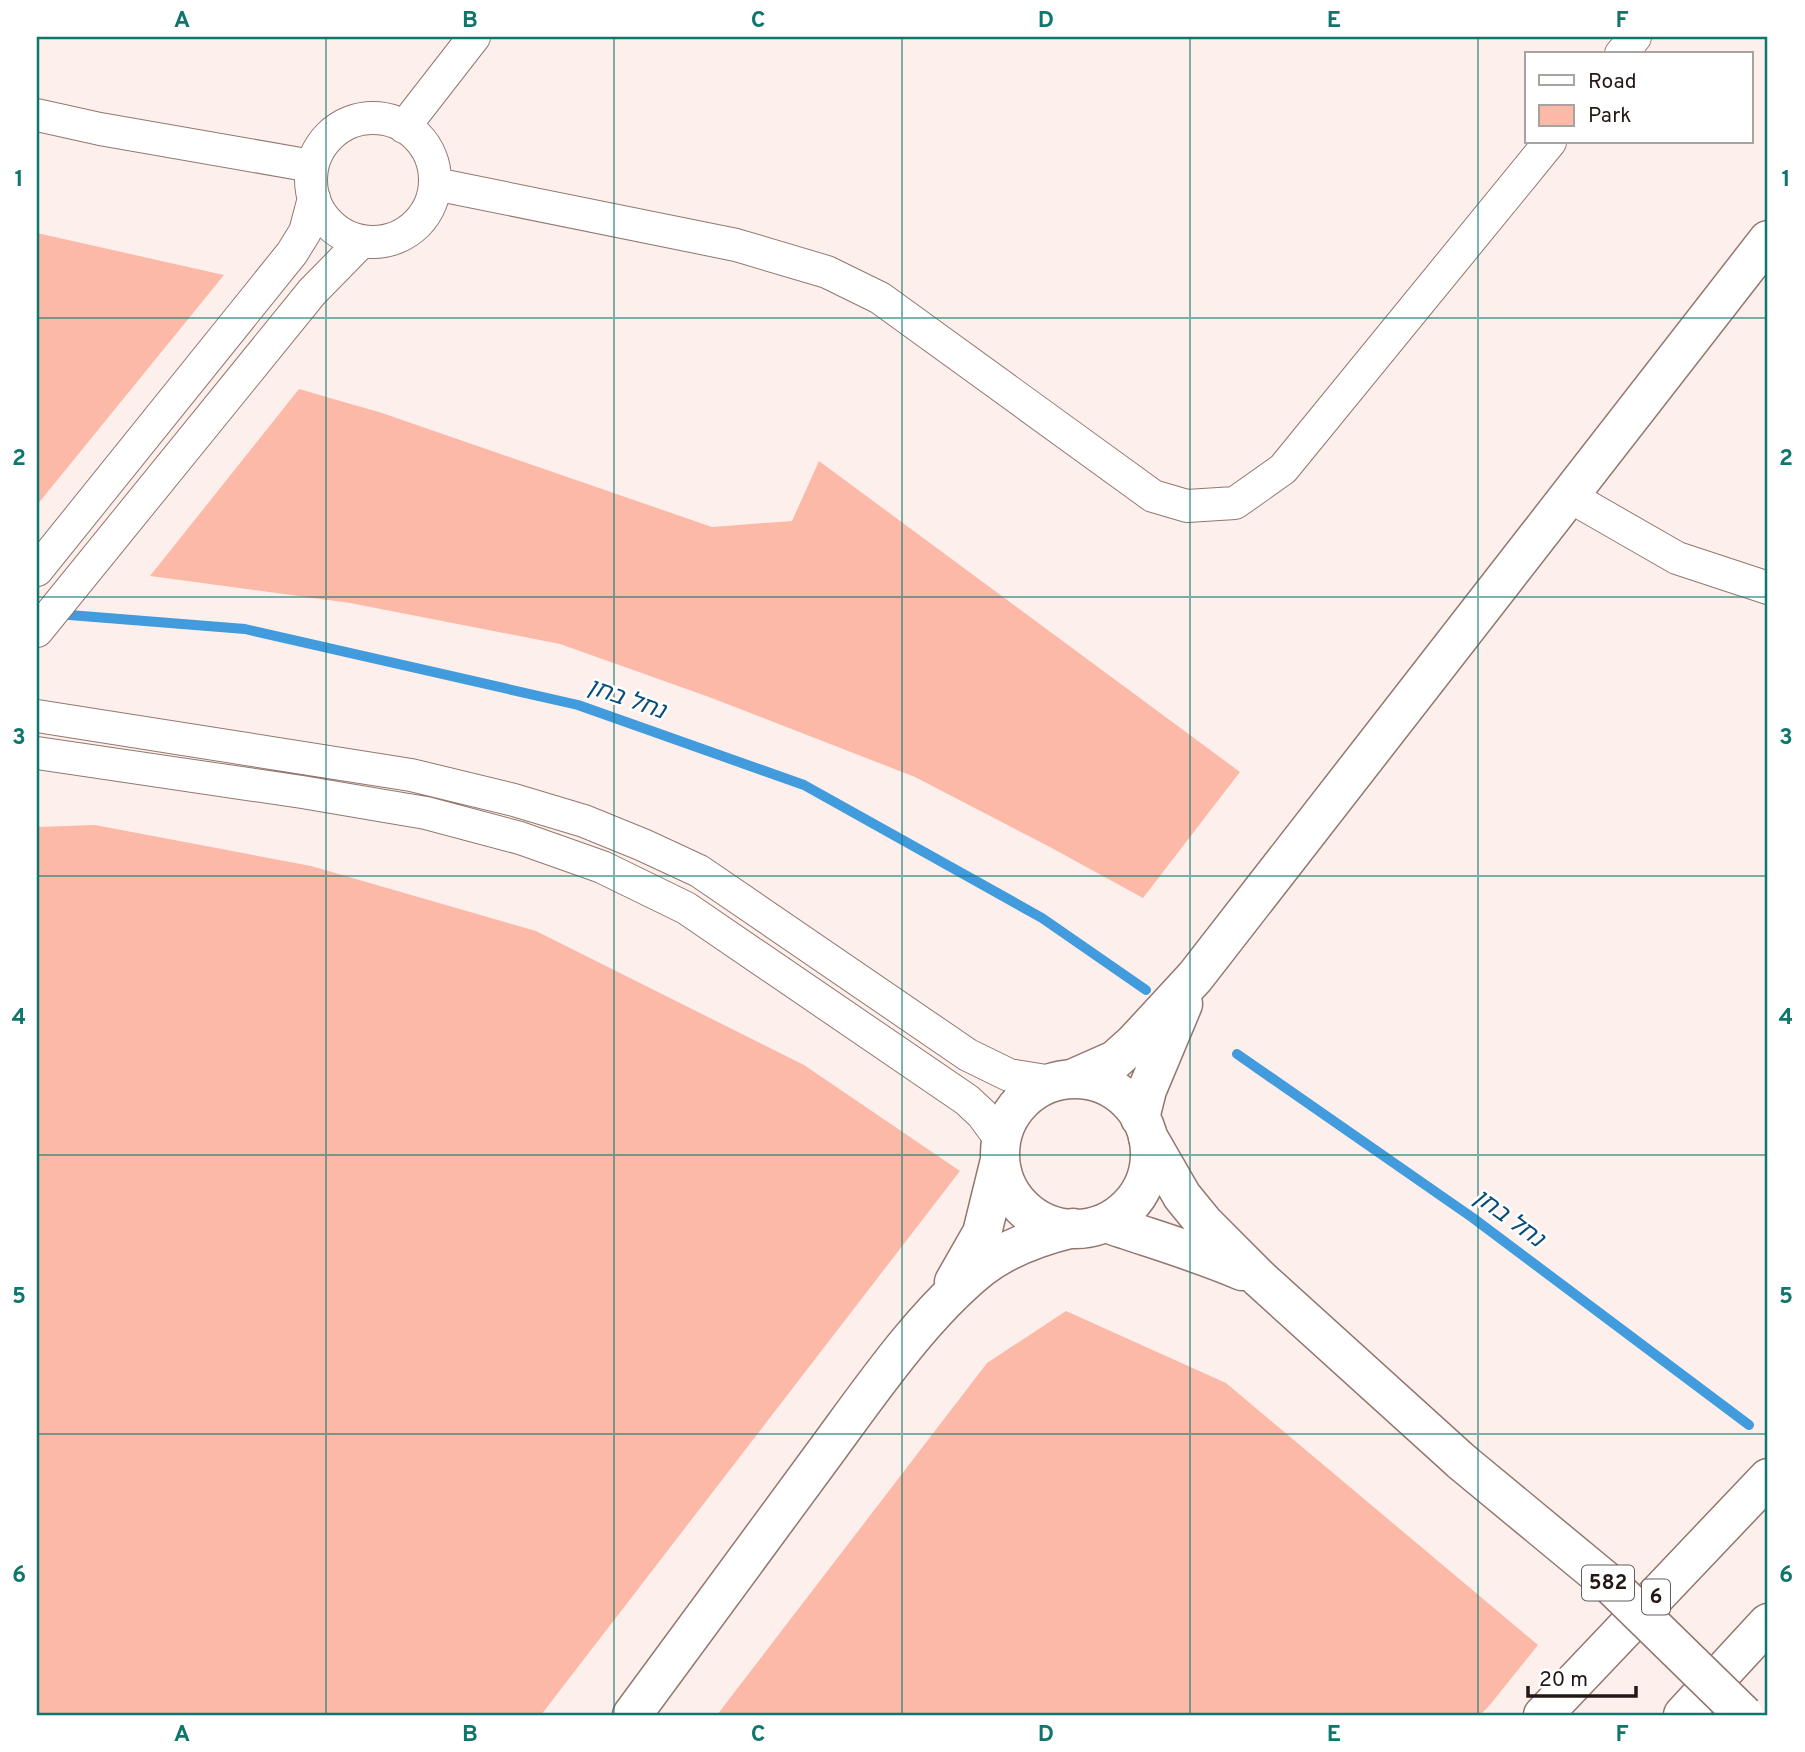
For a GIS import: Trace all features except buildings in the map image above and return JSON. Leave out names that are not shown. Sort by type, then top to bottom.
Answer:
[{"type":"main road","points":[[943,1303],[982,1233],[1007,1121],[1018,1104],[1034,1091],[1115,1060],[1135,1043],[1195,977],[1768,240]]},
{"type":"main road","points":[[632,1715],[878,1381],[943,1303],[982,1267],[1017,1246],[1041,1236],[1090,1225],[1124,1212],[1142,1187],[1150,1157],[1144,1127],[1147,1090],[1195,977]]},
{"type":"main road","points":[[1062,1080],[1093,1082],[1112,1088],[1128,1101],[1144,1127]]},
{"type":"main road","name":"582","points":[[1144,1127],[1182,1196],[1204,1223],[1260,1279],[1462,1462],[1612,1586],[1744,1715]]},
{"type":"main road","points":[[1000,1150],[1004,1181],[1014,1198],[1028,1213],[1046,1223],[1090,1225]]},
{"type":"main road","name":"582","points":[[1090,1225],[1174,1244],[1260,1279]]},
{"type":"main road","name":"6","points":[[1543,1715],[1768,1478]]},
{"type":"main road","points":[[1682,1715],[1768,1623]]},
{"type":"street","points":[[404,127],[474,37]]},
{"type":"street","points":[[1623,52],[1635,37]]},
{"type":"street","points":[[37,115],[100,129],[312,166]]},
{"type":"street","points":[[372,118],[388,120],[404,127],[417,136],[433,167],[435,184],[424,216],[411,229],[380,242],[362,241],[346,236],[332,226],[320,212],[314,198],[312,166],[318,150],[328,137],[341,127],[356,121],[372,118]]},
{"type":"street","points":[[435,184],[736,245],[827,272],[880,298],[1153,496],[1187,506],[1235,503],[1283,469],[1547,144]]},
{"type":"street","points":[[37,570],[292,253],[305,232],[314,198]]},
{"type":"street","points":[[37,631],[312,292],[362,241]]},
{"type":"street","points":[[1569,496],[1677,558],[1768,588]]},
{"type":"street","points":[[37,716],[411,775],[514,800],[584,821],[699,871],[968,1055],[1009,1075],[1062,1080]]},
{"type":"street","points":[[37,753],[426,813],[520,838],[602,867],[686,908],[967,1100],[982,1114],[1000,1150]]},
{"type":"green space","points":[[37,233],[224,275],[37,505]]},
{"type":"green space","points":[[299,389],[382,413],[712,527],[792,521],[819,461],[1240,772],[1143,898],[915,777],[709,697],[560,644],[350,603],[150,576]]},
{"type":"green space","points":[[95,825],[311,866],[536,931],[804,1065],[960,1171],[541,1715],[37,1715],[37,827]]},
{"type":"green space","points":[[1066,1311],[1226,1383],[1538,1645],[1489,1706],[1480,1715],[717,1715],[987,1363]]},
{"type":"waterway","name":"נחל בחן","points":[[57,614],[245,629],[578,705],[804,785],[1042,918],[1146,990]]},
{"type":"waterway","name":"נחל בחן","points":[[1237,1054],[1473,1218],[1749,1425]]}]
